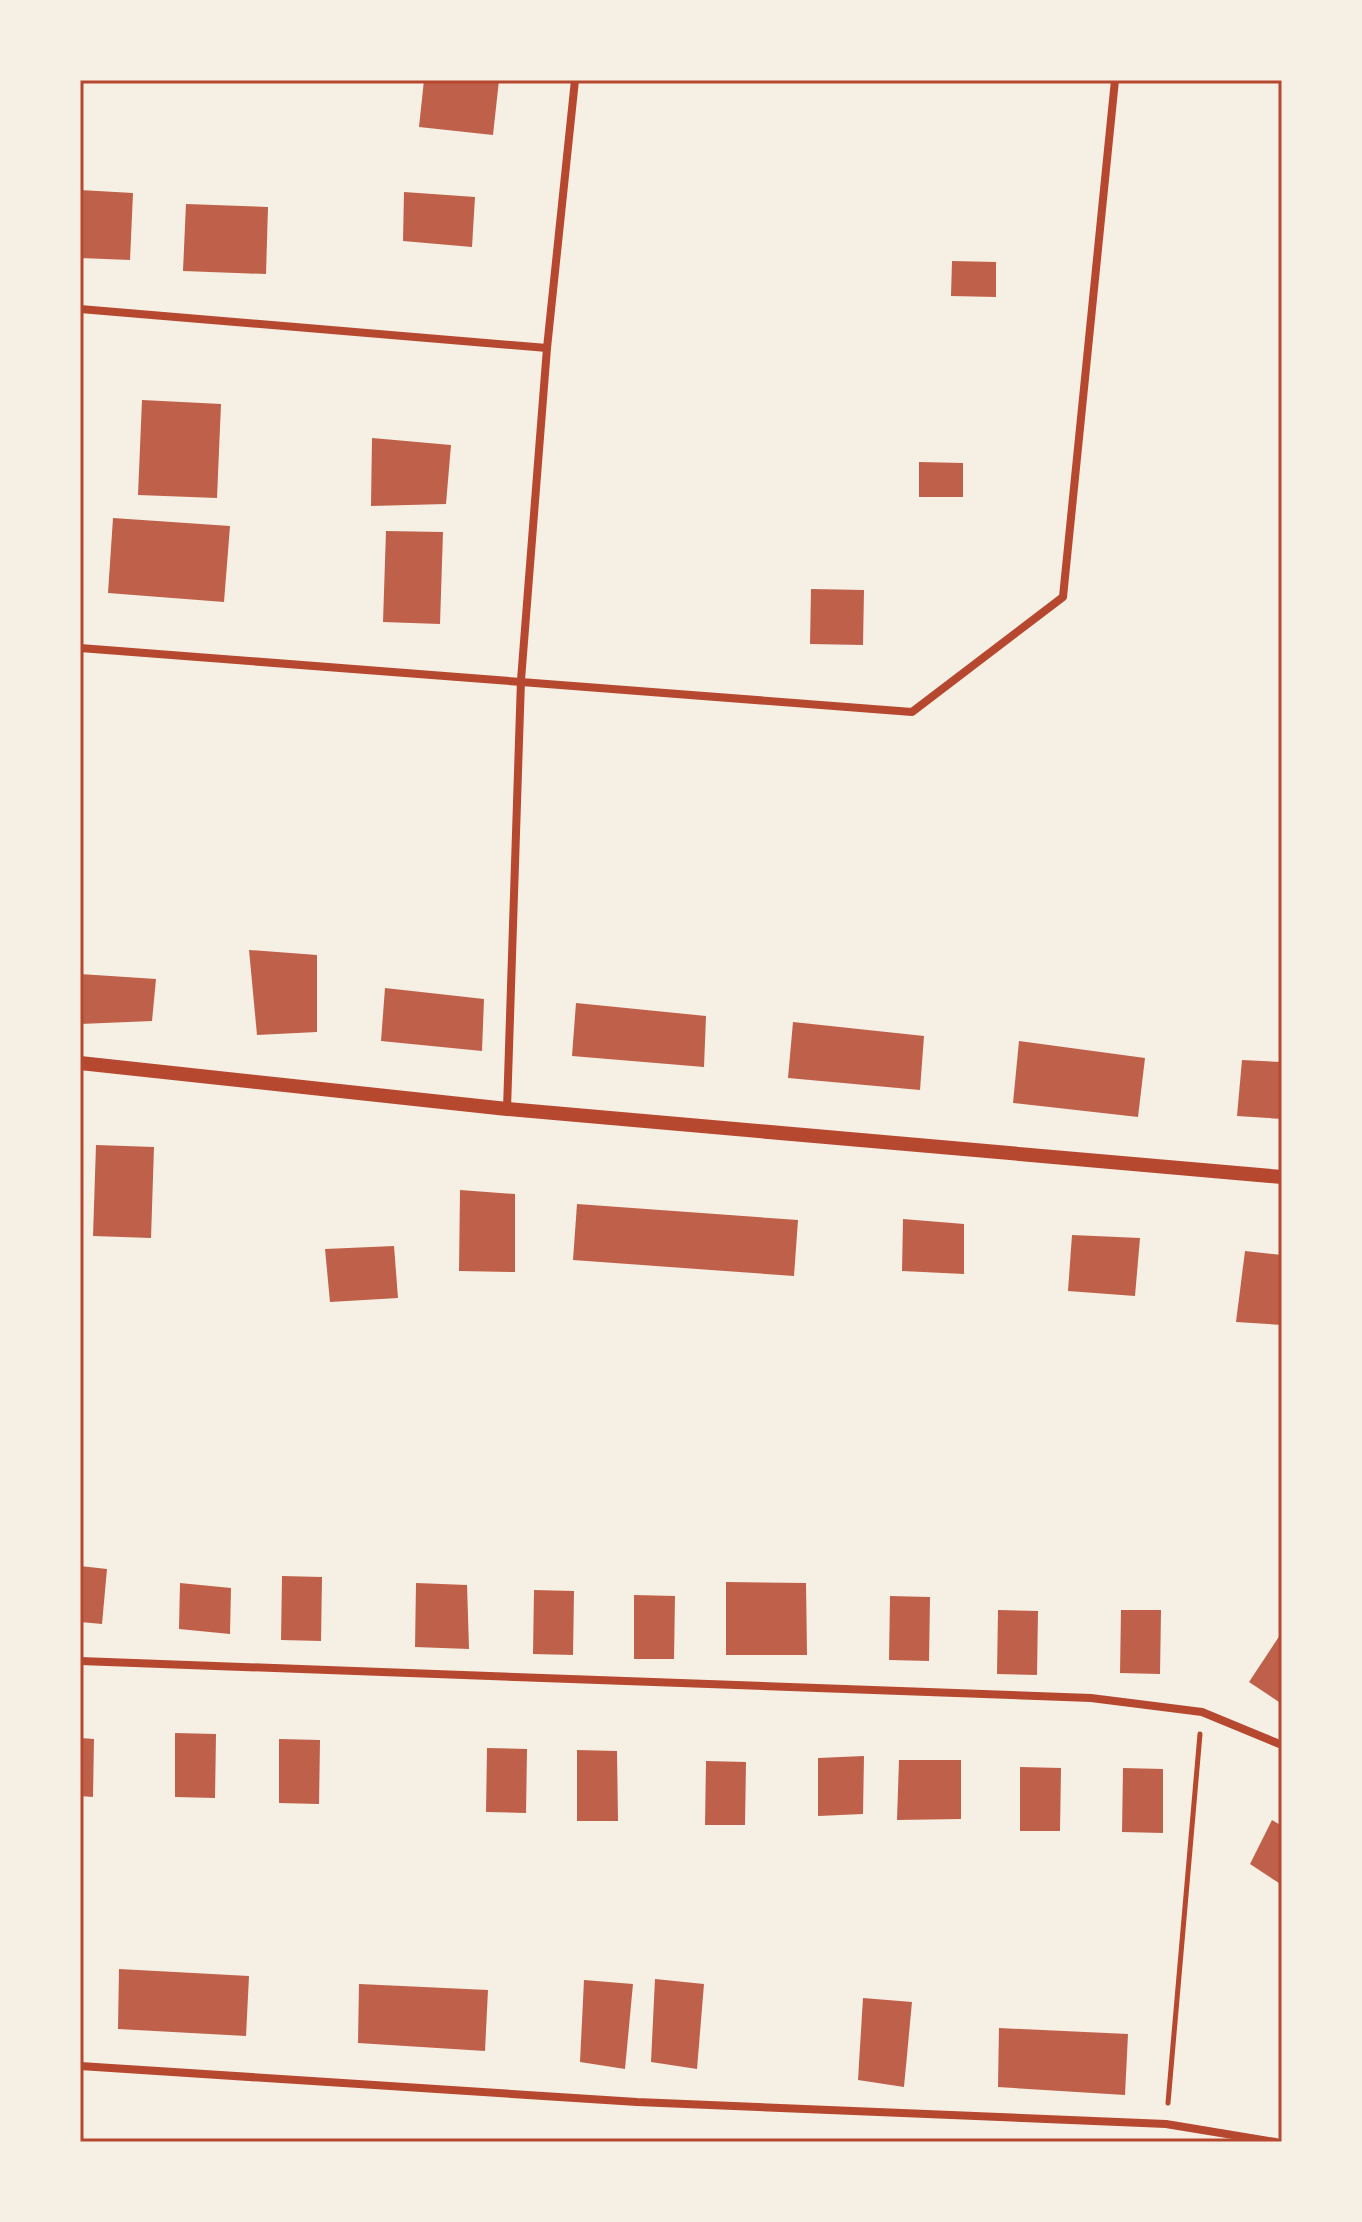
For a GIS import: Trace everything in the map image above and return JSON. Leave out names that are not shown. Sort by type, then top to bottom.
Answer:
[{"type":"street","points":[[507,1109],[521,680],[547,348],[575,80]]},
{"type":"street","points":[[80,648],[912,712],[1063,597],[1115,80]]},
{"type":"street","points":[[80,309],[547,348]]},
{"type":"street","points":[[80,1063],[507,1109],[1282,1177]]},
{"type":"street","points":[[80,1661],[1091,1698],[1202,1712],[1282,1745]]},
{"type":"street","points":[[80,2066],[637,2102],[1166,2124],[1275,2142]]},
{"type":"path","points":[[1166,2124],[1202,1712]]},
{"type":"building","points":[[424,80],[499,80],[493,135],[419,127]]},
{"type":"building","points":[[80,190],[133,193],[130,260],[80,258]]},
{"type":"building","points":[[404,192],[475,197],[472,247],[403,241]]},
{"type":"building","points":[[186,204],[268,207],[266,274],[183,271]]},
{"type":"building","points":[[952,261],[996,262],[996,297],[951,296]]},
{"type":"building","points":[[142,400],[221,404],[217,498],[138,495]]},
{"type":"building","points":[[372,438],[451,445],[446,504],[371,506]]},
{"type":"building","points":[[919,462],[963,463],[963,497],[919,497]]},
{"type":"building","points":[[113,518],[230,526],[224,602],[108,593]]},
{"type":"building","points":[[386,531],[443,532],[440,624],[383,622]]},
{"type":"building","points":[[811,589],[864,590],[863,645],[810,644]]},
{"type":"building","points":[[249,950],[317,955],[317,1032],[257,1035]]},
{"type":"building","points":[[80,974],[156,979],[152,1021],[80,1024]]},
{"type":"building","points":[[385,988],[484,999],[482,1051],[381,1041]]},
{"type":"building","points":[[576,1003],[706,1016],[704,1067],[572,1056]]},
{"type":"building","points":[[793,1022],[924,1036],[920,1090],[788,1078]]},
{"type":"building","points":[[1019,1041],[1145,1058],[1138,1117],[1013,1103]]},
{"type":"building","points":[[1242,1060],[1282,1062],[1282,1119],[1237,1116]]},
{"type":"building","points":[[96,1145],[154,1147],[151,1238],[93,1236]]},
{"type":"building","points":[[460,1190],[515,1194],[515,1272],[459,1271]]},
{"type":"building","points":[[577,1204],[798,1220],[794,1276],[573,1260]]},
{"type":"building","points":[[903,1219],[964,1224],[964,1274],[902,1271]]},
{"type":"building","points":[[1072,1235],[1140,1238],[1135,1296],[1068,1291]]},
{"type":"building","points":[[394,1246],[398,1298],[330,1302],[325,1249]]},
{"type":"building","points":[[1245,1251],[1282,1255],[1282,1325],[1236,1322]]},
{"type":"building","points":[[80,1566],[107,1569],[102,1624],[80,1622]]},
{"type":"building","points":[[282,1576],[322,1577],[321,1641],[281,1640]]},
{"type":"building","points":[[726,1582],[806,1583],[807,1655],[726,1655]]},
{"type":"building","points":[[180,1583],[231,1588],[230,1634],[179,1629]]},
{"type":"building","points":[[416,1583],[467,1585],[469,1649],[415,1647]]},
{"type":"building","points":[[534,1590],[574,1591],[573,1655],[533,1654]]},
{"type":"building","points":[[634,1595],[675,1596],[674,1659],[634,1659]]},
{"type":"building","points":[[890,1596],[930,1597],[929,1661],[889,1660]]},
{"type":"building","points":[[998,1610],[1038,1611],[1037,1675],[997,1674]]},
{"type":"building","points":[[1121,1610],[1161,1610],[1160,1674],[1120,1673]]},
{"type":"building","points":[[1282,1632],[1282,1704],[1249,1682]]},
{"type":"building","points":[[175,1733],[216,1734],[215,1798],[175,1797]]},
{"type":"building","points":[[80,1738],[94,1739],[93,1797],[80,1796]]},
{"type":"building","points":[[279,1739],[320,1740],[319,1804],[279,1803]]},
{"type":"building","points":[[487,1748],[527,1749],[526,1813],[486,1812]]},
{"type":"building","points":[[577,1750],[617,1751],[618,1821],[577,1821]]},
{"type":"building","points":[[864,1756],[863,1814],[818,1816],[818,1758]]},
{"type":"building","points":[[899,1760],[961,1760],[961,1819],[897,1820]]},
{"type":"building","points":[[706,1761],[746,1762],[745,1825],[705,1825]]},
{"type":"building","points":[[1020,1767],[1061,1768],[1060,1831],[1020,1831]]},
{"type":"building","points":[[1123,1768],[1163,1769],[1163,1833],[1122,1832]]},
{"type":"building","points":[[1272,1820],[1282,1826],[1282,1885],[1250,1864]]},
{"type":"building","points":[[119,1969],[249,1976],[246,2036],[118,2029]]},
{"type":"building","points":[[655,1979],[704,1984],[697,2069],[651,2062]]},
{"type":"building","points":[[584,1980],[633,1984],[625,2069],[580,2062]]},
{"type":"building","points":[[359,1984],[488,1990],[485,2051],[358,2043]]},
{"type":"building","points":[[863,1998],[912,2002],[904,2087],[858,2080]]},
{"type":"building","points":[[999,2028],[1128,2034],[1125,2095],[998,2087]]}]
